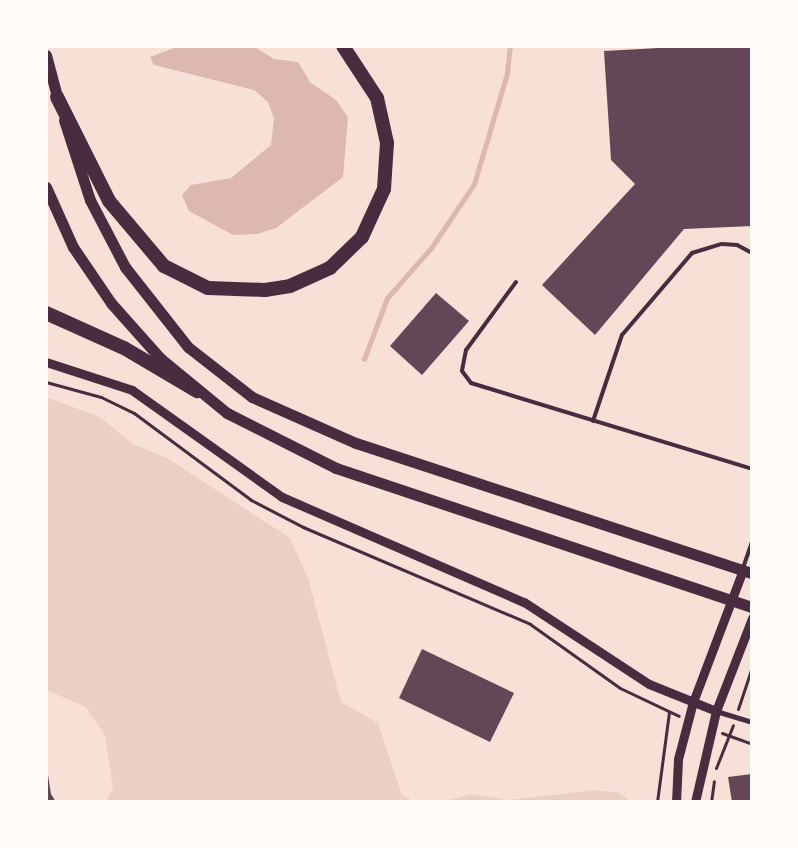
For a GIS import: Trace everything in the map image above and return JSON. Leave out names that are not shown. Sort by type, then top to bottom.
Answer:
[{"type":"highway","points":[[57,97],[109,201],[164,266],[208,288],[265,290],[290,286],[330,268],[362,237],[384,189],[387,144],[378,98],[343,46]]},
{"type":"highway","points":[[46,313],[124,348],[197,391]]},
{"type":"main road","points":[[47,56],[57,97],[90,200],[126,267],[188,347],[220,376],[293,419],[356,443],[747,571]]},
{"type":"main road","points":[[46,188],[73,247],[111,303],[197,391],[267,436],[336,468],[752,607]]},
{"type":"street","points":[[46,362],[132,390],[282,497],[524,602],[618,666],[693,702],[752,722]]},
{"type":"street","points":[[676,802],[678,759],[693,702],[732,600],[747,571]]},
{"type":"street","points":[[695,802],[716,711],[752,618]]},
{"type":"lane","points":[[593,422],[622,335],[692,253],[722,244],[752,253]]},
{"type":"lane","points":[[516,282],[466,350],[462,371],[471,383],[593,422],[752,469]]},
{"type":"lane","points":[[747,571],[752,542]]},
{"type":"path","points":[[711,802],[715,771],[730,736],[752,667]]},
{"type":"path","points":[[657,802],[669,712]]},
{"type":"path","points":[[730,736],[752,744]]},
{"type":"shaded area","points":[[179,46],[253,46],[274,59],[298,62],[310,82],[336,100],[348,117],[343,177],[276,228],[257,234],[233,235],[189,211],[182,195],[191,185],[231,178],[271,145],[274,118],[268,102],[254,90],[154,65],[150,57]]},
{"type":"shaded area","points":[[46,397],[100,417],[133,444],[167,458],[290,538],[308,578],[341,702],[378,723],[402,795],[415,802],[105,802],[113,789],[105,736],[86,707],[46,690]]},
{"type":"shaded area","points":[[596,790],[620,793],[631,802],[440,802],[472,794],[508,800]]},
{"type":"building","points":[[695,46],[752,46],[752,226],[684,229],[595,335],[542,285],[635,184],[611,160],[604,51]]},
{"type":"building","points":[[436,293],[469,321],[422,375],[390,346]]},
{"type":"building","points":[[422,649],[514,693],[490,742],[399,698]]},
{"type":"building","points":[[46,762],[51,794],[56,802],[46,802]]},
{"type":"building","points":[[752,774],[752,802],[732,802],[728,777]]},
{"type":"waterway","points":[[364,359],[387,298],[431,248],[474,184],[507,73],[510,46]]}]
